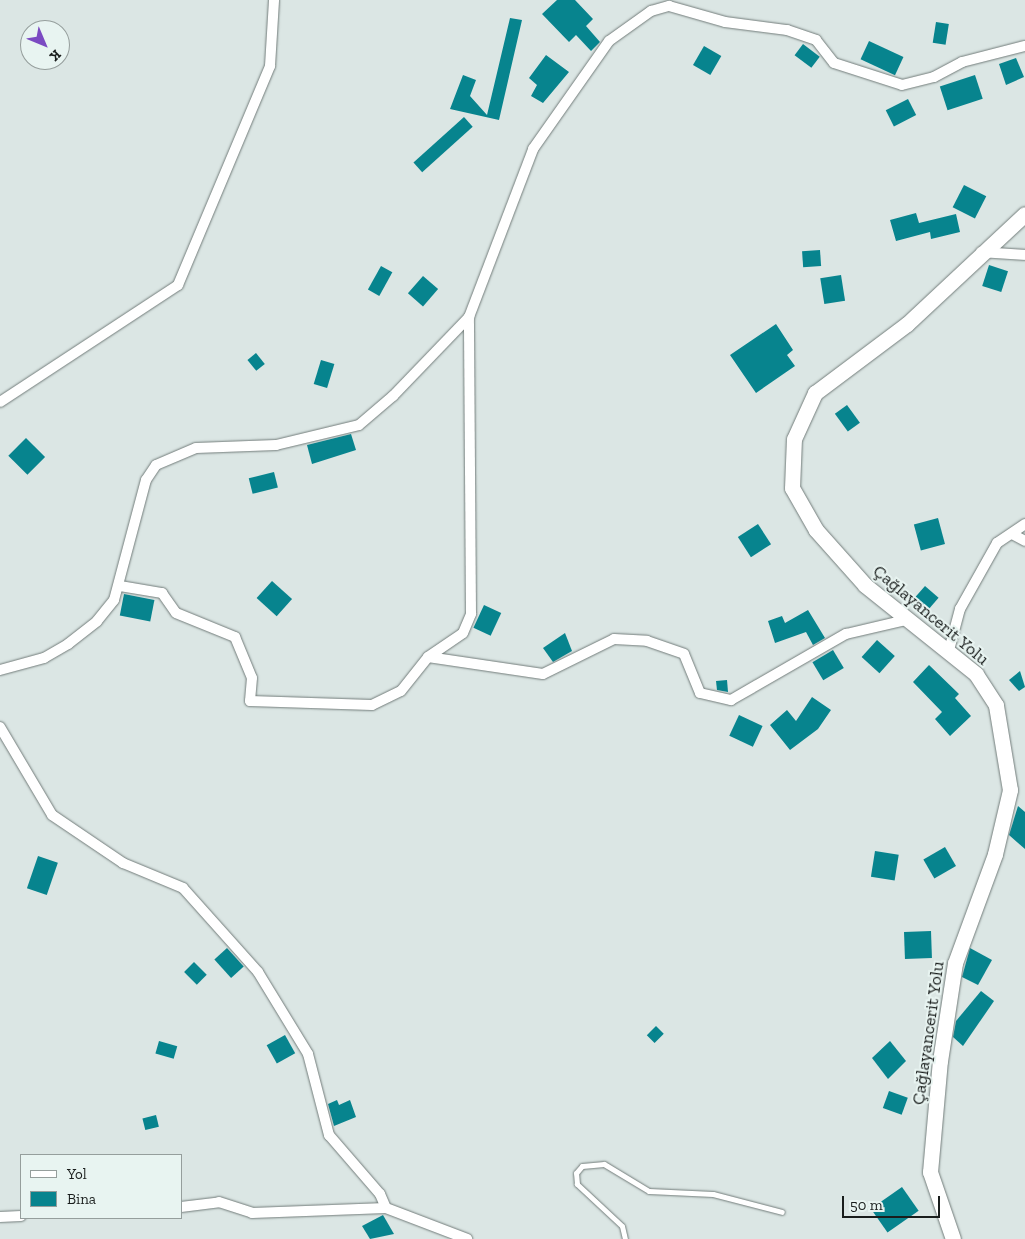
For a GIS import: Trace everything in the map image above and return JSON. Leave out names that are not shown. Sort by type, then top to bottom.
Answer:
[{"type":"main road","name":"Çağlayancerit Yolu","points":[[953,1239],[930,1172],[940,1061],[955,963],[995,854],[1010,790],[996,705],[976,674],[948,654],[864,585],[816,530],[792,488],[794,439],[815,393],[907,324],[982,252],[1025,214]]},
{"type":"street","points":[[0,402],[178,285],[270,66],[274,0]]},
{"type":"street","points":[[120,586],[162,593],[176,613],[235,637],[252,678],[250,701],[372,705],[401,691],[428,657],[463,633],[471,614],[469,317],[533,149],[609,41],[651,11],[669,6],[725,22],[786,30],[816,40],[834,63],[902,85],[934,77],[962,62],[1025,46]]},
{"type":"street","points":[[982,252],[1025,255]]},
{"type":"street","points":[[0,670],[44,658],[68,644],[98,622],[120,586],[146,480],[156,465],[196,448],[257,448],[359,425],[469,317]]},
{"type":"street","points":[[948,654],[960,609],[997,543],[1025,524]]},
{"type":"street","points":[[1012,534],[1025,541]]},
{"type":"street","points":[[428,657],[543,674],[614,638],[647,641],[684,654],[700,693],[731,700],[846,634],[906,620]]},
{"type":"street","points":[[0,726],[52,815],[123,863],[183,888],[258,972],[308,1054],[330,1135],[380,1194],[386,1208]]},
{"type":"street","points":[[182,1207],[219,1202],[252,1213],[386,1208],[467,1239]]},
{"type":"street","points":[[0,1217],[20,1216]]},
{"type":"lane","points":[[625,1239],[622,1226],[577,1184],[576,1173],[582,1166],[604,1164],[649,1191],[713,1194],[782,1212]]},
{"type":"building","points":[[557,0],[575,0],[593,19],[586,26],[600,42],[591,51],[576,35],[569,42],[542,14]]},
{"type":"building","points":[[510,18],[522,20],[499,120],[450,109],[463,75],[476,80],[470,96],[487,115]]},
{"type":"building","points":[[936,22],[949,24],[946,45],[933,43]]},
{"type":"building","points":[[869,41],[903,57],[895,75],[861,59]]},
{"type":"building","points":[[803,44],[820,57],[811,68],[795,55]]},
{"type":"building","points":[[704,46],[721,56],[710,75],[693,65]]},
{"type":"building","points":[[546,55],[569,72],[543,103],[531,96],[537,85],[529,78]]},
{"type":"building","points":[[1016,58],[1024,77],[1006,85],[999,64]]},
{"type":"building","points":[[975,75],[983,99],[948,110],[940,86]]},
{"type":"building","points":[[908,99],[916,115],[894,126],[886,110]]},
{"type":"building","points":[[464,117],[473,127],[422,172],[413,163]]},
{"type":"building","points":[[964,185],[986,196],[975,219],[953,207]]},
{"type":"building","points":[[916,213],[919,223],[956,214],[960,232],[931,239],[930,232],[896,241],[890,220]]},
{"type":"building","points":[[820,250],[821,266],[803,267],[802,251]]},
{"type":"building","points":[[989,265],[1008,271],[1001,292],[982,286]]},
{"type":"building","points":[[381,266],[392,272],[379,296],[368,290]]},
{"type":"building","points":[[841,275],[845,301],[824,304],[820,278]]},
{"type":"building","points":[[423,276],[438,289],[423,306],[408,293]]},
{"type":"building","points":[[776,324],[793,350],[787,355],[795,366],[756,393],[730,355]]},
{"type":"building","points":[[256,353],[265,364],[256,371],[247,360]]},
{"type":"building","points":[[321,360],[334,364],[327,388],[314,384]]},
{"type":"building","points":[[847,405],[860,423],[848,432],[835,414]]},
{"type":"building","points":[[351,434],[356,450],[312,464],[307,445]]},
{"type":"building","points":[[26,438],[45,457],[27,475],[8,456]]},
{"type":"building","points":[[274,472],[278,488],[253,494],[249,478]]},
{"type":"building","points":[[938,518],[945,544],[921,551],[914,524]]},
{"type":"building","points":[[758,524],[771,544],[751,557],[738,537]]},
{"type":"building","points":[[272,581],[292,599],[277,616],[257,598]]},
{"type":"building","points":[[925,586],[939,598],[923,615],[910,603]]},
{"type":"building","points":[[124,594],[154,600],[150,622],[120,616]]},
{"type":"building","points":[[484,605],[501,613],[491,636],[473,628]]},
{"type":"building","points":[[808,610],[825,638],[813,645],[806,632],[775,643],[768,621],[782,616],[785,623]]},
{"type":"building","points":[[565,633],[572,651],[553,662],[543,648]]},
{"type":"building","points":[[877,640],[895,656],[879,673],[862,657]]},
{"type":"building","points":[[833,650],[844,668],[823,680],[812,662]]},
{"type":"building","points":[[929,665],[959,694],[955,698],[971,716],[950,736],[935,719],[942,712],[913,682]]},
{"type":"building","points":[[1020,671],[1025,687],[1019,691],[1009,680]]},
{"type":"building","points":[[727,680],[728,692],[717,690],[716,681]]},
{"type":"building","points":[[812,697],[831,710],[818,729],[790,750],[770,725],[787,710],[796,721]]},
{"type":"building","points":[[739,715],[763,726],[753,747],[729,736]]},
{"type":"building","points":[[1018,806],[1025,812],[1025,849],[1009,835]]},
{"type":"building","points":[[945,847],[956,866],[934,879],[923,859]]},
{"type":"building","points":[[875,851],[899,855],[895,880],[871,877]]},
{"type":"building","points":[[38,856],[58,863],[47,895],[27,888]]},
{"type":"building","points":[[931,931],[932,958],[905,959],[904,932]]},
{"type":"building","points":[[227,948],[244,967],[231,978],[214,959]]},
{"type":"building","points":[[970,948],[992,960],[978,985],[962,977]]},
{"type":"building","points":[[194,962],[207,975],[197,985],[184,972]]},
{"type":"building","points":[[981,991],[994,1001],[963,1046],[953,1037],[956,1021]]},
{"type":"building","points":[[656,1026],[664,1034],[655,1043],[647,1035]]},
{"type":"building","points":[[285,1035],[295,1053],[277,1064],[267,1045]]},
{"type":"building","points":[[159,1041],[177,1046],[174,1059],[155,1053]]},
{"type":"building","points":[[890,1041],[906,1061],[888,1079],[872,1058]]},
{"type":"building","points":[[889,1091],[908,1098],[902,1115],[883,1108]]},
{"type":"building","points":[[337,1100],[339,1105],[350,1100],[356,1117],[334,1126],[328,1104]]},
{"type":"building","points":[[156,1115],[159,1127],[145,1130],[142,1118]]},
{"type":"building","points":[[902,1187],[919,1211],[888,1233],[871,1209]]},
{"type":"building","points":[[383,1215],[394,1234],[370,1239],[362,1226]]}]
